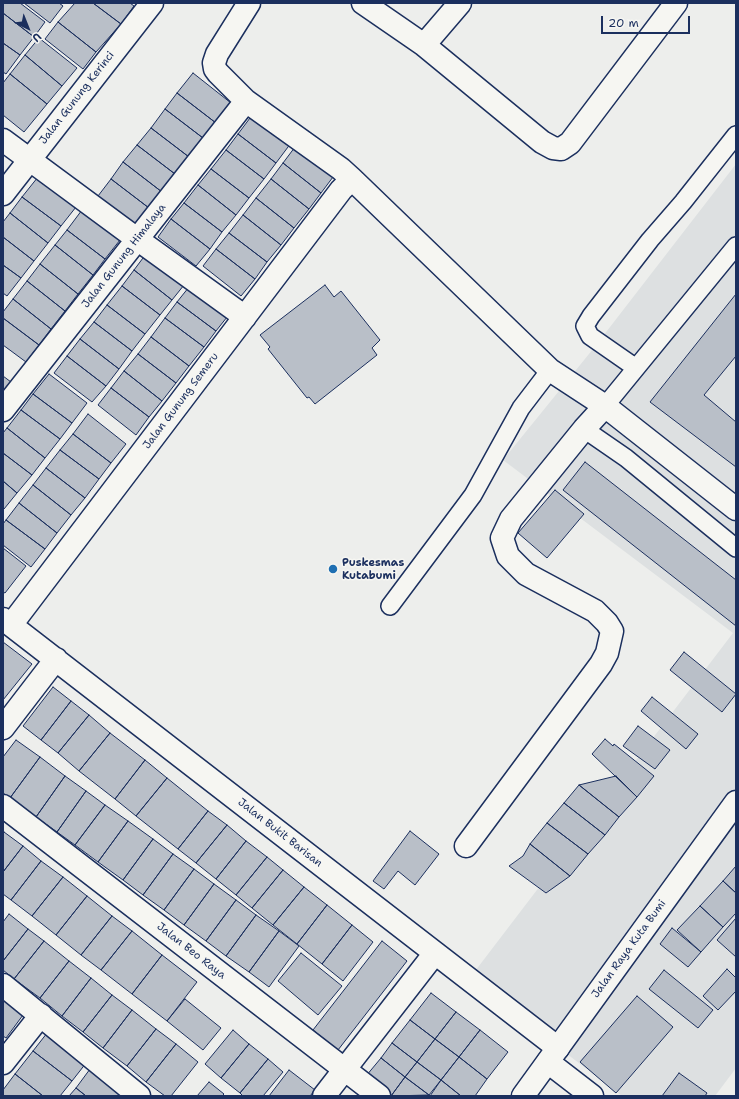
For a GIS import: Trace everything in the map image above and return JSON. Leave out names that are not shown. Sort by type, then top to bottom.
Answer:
[{"type":"street","name":"Jalan Gunung Kerinci","points":[[3,194],[152,3]]},
{"type":"street","points":[[249,3],[217,54],[214,63],[215,69],[218,73],[246,101],[341,169],[550,370],[605,406],[736,509]]},
{"type":"street","points":[[363,3],[424,45],[542,142],[553,148],[561,149],[570,143],[676,3]]},
{"type":"street","points":[[424,45],[460,3]]},
{"type":"street","name":"Jalan Gunung Himalaya","points":[[3,410],[246,101]]},
{"type":"street","points":[[3,140],[137,240],[245,317]]},
{"type":"street","name":"Jalan Gunung Semeru","points":[[7,622],[245,317],[341,190],[352,179]]},
{"type":"street","points":[[466,846],[601,664],[607,653],[612,631],[608,623],[595,611],[526,574],[508,556],[502,538],[511,519],[584,429],[605,406]]},
{"type":"street","name":"Jalan Bukit Barisan","points":[[7,622],[435,953],[553,1055],[592,1096]]},
{"type":"street","points":[[3,728],[56,659]]},
{"type":"street","name":"Jalan Raya Kuta Bumi","points":[[523,1096],[736,802]]},
{"type":"street","name":"Jalan Beo Raya","points":[[3,806],[379,1096]]},
{"type":"street","points":[[324,1096],[435,953]]},
{"type":"street","points":[[3,985],[139,1096]]},
{"type":"street","points":[[3,1063],[41,1015]]},
{"type":"lane","points":[[636,368],[590,336],[585,326],[591,316],[650,240],[683,202],[736,136]]},
{"type":"lane","points":[[605,406],[736,246]]},
{"type":"lane","points":[[390,606],[473,496],[521,408],[550,370]]},
{"type":"lane","points":[[584,429],[626,458],[736,548]]},
{"type":"shaded area","points":[[736,164],[736,1068],[715,1096],[622,1096],[469,979],[733,633],[503,460],[593,349]]},
{"type":"building","points":[[3,3],[20,3],[45,22],[34,37],[3,13]]},
{"type":"building","points":[[24,3],[59,3],[63,6],[50,23]]},
{"type":"building","points":[[75,3],[93,3],[121,24],[96,52],[58,22]]},
{"type":"building","points":[[93,3],[130,3],[134,6],[121,24]]},
{"type":"building","points":[[3,13],[34,37],[20,55],[3,43]]},
{"type":"building","points":[[58,22],[96,52],[83,69],[45,39]]},
{"type":"building","points":[[39,38],[77,68],[62,86],[25,55]]},
{"type":"building","points":[[3,43],[20,55],[6,74],[3,72]]},
{"type":"building","points":[[25,55],[62,86],[47,104],[10,74]]},
{"type":"building","points":[[193,73],[231,103],[216,123],[177,93]]},
{"type":"building","points":[[10,74],[47,104],[24,132],[3,115],[3,83]]},
{"type":"building","points":[[177,93],[216,123],[203,138],[165,109]]},
{"type":"building","points":[[165,109],[203,138],[189,157],[151,128]]},
{"type":"building","points":[[253,114],[291,143],[276,163],[238,134]]},
{"type":"building","points":[[151,128],[189,157],[175,174],[137,145]]},
{"type":"building","points":[[238,134],[276,163],[264,179],[226,150]]},
{"type":"building","points":[[298,143],[336,173],[321,193],[283,163]]},
{"type":"building","points":[[137,145],[175,174],[162,192],[123,162]]},
{"type":"building","points":[[226,150],[264,179],[249,198],[211,169]]},
{"type":"building","points":[[123,162],[162,192],[149,208],[111,179]]},
{"type":"building","points":[[283,163],[321,193],[309,209],[271,179]]},
{"type":"building","points":[[211,169],[249,198],[236,215],[198,185]]},
{"type":"building","points":[[38,177],[76,207],[61,226],[22,197]]},
{"type":"building","points":[[111,179],[149,208],[136,225],[98,196]]},
{"type":"building","points":[[271,179],[309,209],[294,228],[256,198]]},
{"type":"building","points":[[198,185],[236,215],[222,232],[184,203]]},
{"type":"building","points":[[22,197],[61,226],[48,243],[10,213]]},
{"type":"building","points":[[256,198],[294,228],[281,245],[243,215]]},
{"type":"building","points":[[184,203],[222,232],[210,249],[171,219]]},
{"type":"building","points":[[82,210],[120,240],[105,259],[67,230]]},
{"type":"building","points":[[10,213],[48,243],[34,261],[3,237],[3,222]]},
{"type":"building","points":[[243,215],[281,245],[267,262],[229,233]]},
{"type":"building","points":[[171,219],[210,249],[196,266],[158,237]]},
{"type":"building","points":[[67,230],[105,259],[93,275],[55,245]]},
{"type":"building","points":[[229,233],[267,262],[255,279],[216,249]]},
{"type":"building","points":[[3,237],[34,261],[21,278],[3,265]]},
{"type":"building","points":[[55,245],[93,275],[78,294],[40,264]]},
{"type":"building","points":[[216,249],[255,279],[241,296],[203,266]]},
{"type":"building","points":[[149,250],[188,280],[172,300],[134,270]]},
{"type":"building","points":[[40,264],[78,294],[65,311],[27,281]]},
{"type":"building","points":[[3,265],[21,278],[7,296],[3,293]]},
{"type":"building","points":[[134,270],[172,300],[160,315],[122,286]]},
{"type":"building","points":[[27,281],[65,311],[51,329],[13,299]]},
{"type":"building","points":[[193,282],[231,312],[216,331],[177,302]]},
{"type":"building","points":[[325,285],[334,297],[341,291],[380,340],[372,348],[377,355],[315,404],[309,397],[307,398],[268,349],[270,347],[260,335]]},
{"type":"building","points":[[122,286],[160,315],[145,334],[107,305]]},
{"type":"building","points":[[736,294],[736,467],[650,402]]},
{"type":"building","points":[[13,299],[51,329],[39,345],[3,318],[3,312]]},
{"type":"building","points":[[177,302],[216,331],[204,347],[165,318]]},
{"type":"building","points":[[107,305],[145,334],[132,351],[94,322]]},
{"type":"building","points":[[3,318],[39,345],[26,362],[3,345]]},
{"type":"building","points":[[165,318],[204,347],[189,366],[151,337]]},
{"type":"building","points":[[94,322],[132,351],[119,369],[80,339]]},
{"type":"building","points":[[151,337],[189,366],[176,383],[138,354]]},
{"type":"building","points":[[80,339],[119,369],[106,386],[67,356]]},
{"type":"building","points":[[138,354],[176,383],[162,401],[124,371]]},
{"type":"building","points":[[67,356],[106,386],[92,402],[54,373]]},
{"type":"building","points":[[736,356],[736,422],[704,395]]},
{"type":"building","points":[[124,371],[162,401],[149,417],[111,388]]},
{"type":"building","points":[[49,374],[87,403],[72,423],[33,394]]},
{"type":"building","points":[[3,376],[11,382],[3,392]]},
{"type":"building","points":[[111,388],[149,417],[136,435],[98,405]]},
{"type":"building","points":[[33,394],[72,423],[60,439],[21,410]]},
{"type":"building","points":[[21,410],[60,439],[45,458],[7,428]]},
{"type":"building","points":[[88,414],[126,444],[111,463],[73,434]]},
{"type":"building","points":[[7,428],[45,458],[32,475],[3,453],[3,433]]},
{"type":"building","points":[[73,434],[111,463],[99,479],[60,450]]},
{"type":"building","points":[[60,450],[99,479],[85,498],[46,468]]},
{"type":"building","points":[[3,453],[32,475],[17,493],[3,481]]},
{"type":"building","points":[[585,462],[736,580],[736,626],[563,490]]},
{"type":"building","points":[[46,468],[85,498],[71,515],[33,485]]},
{"type":"building","points":[[3,481],[17,493],[4,509],[3,508]]},
{"type":"building","points":[[33,485],[71,515],[57,533],[19,503]]},
{"type":"building","points":[[555,490],[584,514],[547,558],[518,533]]},
{"type":"building","points":[[19,503],[57,533],[45,549],[6,520]]},
{"type":"building","points":[[6,520],[45,549],[31,567],[3,545],[3,524]]},
{"type":"building","points":[[3,548],[26,566],[5,593],[3,592]]},
{"type":"building","points":[[3,642],[32,664],[3,700]]},
{"type":"building","points":[[684,652],[736,694],[722,712],[670,670]]},
{"type":"building","points":[[53,687],[71,701],[41,740],[23,726]]},
{"type":"building","points":[[652,697],[698,734],[686,749],[641,711]]},
{"type":"building","points":[[71,701],[89,715],[58,753],[41,740]]},
{"type":"building","points":[[89,715],[110,733],[79,771],[58,753]]},
{"type":"building","points":[[638,726],[670,750],[655,769],[623,746]]},
{"type":"building","points":[[110,733],[145,760],[115,799],[79,771]]},
{"type":"building","points":[[605,739],[613,746],[614,744],[654,776],[637,797],[592,754]]},
{"type":"building","points":[[16,740],[40,757],[10,798],[3,793],[3,757]]},
{"type":"building","points":[[40,757],[65,776],[36,817],[10,798]]},
{"type":"building","points":[[145,760],[167,778],[136,816],[115,799]]},
{"type":"building","points":[[65,776],[86,791],[57,832],[36,817]]},
{"type":"building","points":[[616,776],[637,797],[619,817],[579,785]]},
{"type":"building","points":[[167,778],[208,811],[178,849],[136,816]]},
{"type":"building","points":[[579,785],[619,817],[605,835],[564,803]]},
{"type":"building","points":[[86,791],[105,805],[75,845],[57,832]]},
{"type":"building","points":[[564,803],[605,835],[588,854],[547,823]]},
{"type":"building","points":[[105,805],[128,821],[98,862],[75,845]]},
{"type":"building","points":[[208,811],[227,825],[196,863],[178,849]]},
{"type":"building","points":[[128,821],[153,839],[123,880],[98,862]]},
{"type":"building","points":[[547,823],[588,854],[570,876],[530,844]]},
{"type":"building","points":[[227,825],[246,841],[216,879],[196,863]]},
{"type":"building","points":[[410,831],[439,854],[415,885],[398,871],[384,889],[373,881]]},
{"type":"building","points":[[4,832],[23,846],[3,872],[3,834]]},
{"type":"building","points":[[153,839],[173,854],[143,895],[123,880]]},
{"type":"building","points":[[246,841],[267,857],[236,895],[216,879]]},
{"type":"building","points":[[530,844],[570,876],[546,893],[509,866],[523,856]]},
{"type":"building","points":[[23,846],[41,861],[11,900],[3,894],[3,872]]},
{"type":"building","points":[[173,854],[194,869],[164,910],[143,895]]},
{"type":"building","points":[[267,857],[283,870],[252,908],[236,895]]},
{"type":"building","points":[[41,861],[63,877],[32,916],[11,900]]},
{"type":"building","points":[[736,866],[736,893],[723,881]]},
{"type":"building","points":[[194,869],[214,884],[184,925],[164,910]]},
{"type":"building","points":[[283,870],[304,887],[273,925],[252,908]]},
{"type":"building","points":[[63,877],[87,896],[56,935],[32,916]]},
{"type":"building","points":[[723,881],[736,893],[736,913],[723,927],[700,906]]},
{"type":"building","points":[[214,884],[236,900],[206,941],[184,925]]},
{"type":"building","points":[[304,887],[327,905],[297,944],[273,925]]},
{"type":"building","points":[[87,896],[112,916],[81,955],[56,935]]},
{"type":"building","points":[[236,900],[256,915],[226,956],[206,941]]},
{"type":"building","points":[[327,905],[352,925],[322,964],[297,944]]},
{"type":"building","points":[[700,906],[723,927],[701,952],[677,930]]},
{"type":"building","points":[[9,914],[28,929],[3,961],[3,922]]},
{"type":"building","points":[[256,915],[279,931],[249,972],[226,956]]},
{"type":"building","points":[[112,916],[132,931],[101,970],[81,955]]},
{"type":"building","points":[[736,918],[736,957],[717,940]]},
{"type":"building","points":[[352,925],[373,942],[343,981],[322,964]]},
{"type":"building","points":[[672,928],[701,952],[688,967],[660,944]]},
{"type":"building","points":[[28,929],[44,941],[14,979],[3,970],[3,961]]},
{"type":"building","points":[[132,931],[162,955],[132,994],[101,970]]},
{"type":"building","points":[[279,931],[299,946],[269,987],[249,972]]},
{"type":"building","points":[[44,941],[69,961],[40,998],[14,979]]},
{"type":"building","points":[[382,941],[407,961],[338,1050],[313,1030]]},
{"type":"building","points":[[301,953],[342,986],[318,1015],[278,981]]},
{"type":"building","points":[[162,955],[197,982],[167,1021],[132,994]]},
{"type":"building","points":[[69,961],[91,978],[62,1016],[40,998]]},
{"type":"building","points":[[727,969],[736,978],[736,991],[718,1010],[703,996]]},
{"type":"building","points":[[664,970],[713,1010],[698,1028],[649,989]]},
{"type":"building","points":[[91,978],[112,995],[83,1032],[62,1016]]},
{"type":"building","points":[[431,993],[456,1012],[435,1039],[410,1020]]},
{"type":"building","points":[[112,995],[132,1010],[103,1048],[83,1032]]},
{"type":"building","points":[[637,996],[673,1027],[616,1093],[580,1062]]},
{"type":"building","points":[[3,999],[23,1015],[6,1038],[3,1036]]},
{"type":"building","points":[[185,999],[221,1028],[203,1050],[167,1021]]},
{"type":"building","points":[[132,1010],[156,1029],[127,1066],[103,1048]]},
{"type":"building","points":[[456,1012],[480,1030],[459,1057],[435,1039]]},
{"type":"building","points":[[410,1020],[435,1039],[417,1062],[392,1043]]},
{"type":"building","points":[[51,1028],[90,1058],[72,1081],[33,1051]]},
{"type":"building","points":[[156,1029],[176,1044],[146,1082],[127,1066]]},
{"type":"building","points":[[233,1030],[249,1044],[221,1078],[205,1064]]},
{"type":"building","points":[[480,1030],[508,1052],[487,1079],[459,1057]]},
{"type":"building","points":[[435,1039],[459,1057],[441,1080],[417,1062]]},
{"type":"building","points":[[392,1043],[417,1062],[405,1077],[381,1058]]},
{"type":"building","points":[[176,1044],[198,1062],[171,1096],[165,1096],[146,1082]]},
{"type":"building","points":[[249,1044],[268,1059],[240,1093],[221,1078]]},
{"type":"building","points":[[33,1051],[72,1081],[60,1096],[43,1096],[15,1074]]},
{"type":"building","points":[[459,1057],[487,1079],[475,1096],[461,1096],[441,1080]]},
{"type":"building","points":[[381,1058],[405,1077],[391,1096],[366,1076]]},
{"type":"building","points":[[268,1059],[283,1072],[263,1096],[243,1096],[240,1093]]},
{"type":"building","points":[[417,1062],[441,1080],[429,1095],[405,1077]]},
{"type":"building","points":[[93,1065],[131,1096],[86,1096],[76,1088]]},
{"type":"building","points":[[289,1070],[315,1090],[310,1096],[269,1096]]},
{"type":"building","points":[[679,1073],[707,1093],[705,1096],[662,1096]]},
{"type":"building","points":[[15,1074],[43,1096],[3,1096],[3,1090]]},
{"type":"building","points":[[405,1077],[429,1095],[391,1096]]},
{"type":"building","points":[[441,1080],[461,1096],[430,1096]]},
{"type":"building","points":[[209,1082],[224,1094],[222,1096],[197,1096]]},
{"type":"building","points":[[76,1088],[86,1096],[69,1096]]},
{"type":"place","name":"Puskesmas Kutabumi","points":[[333,569]]}]
